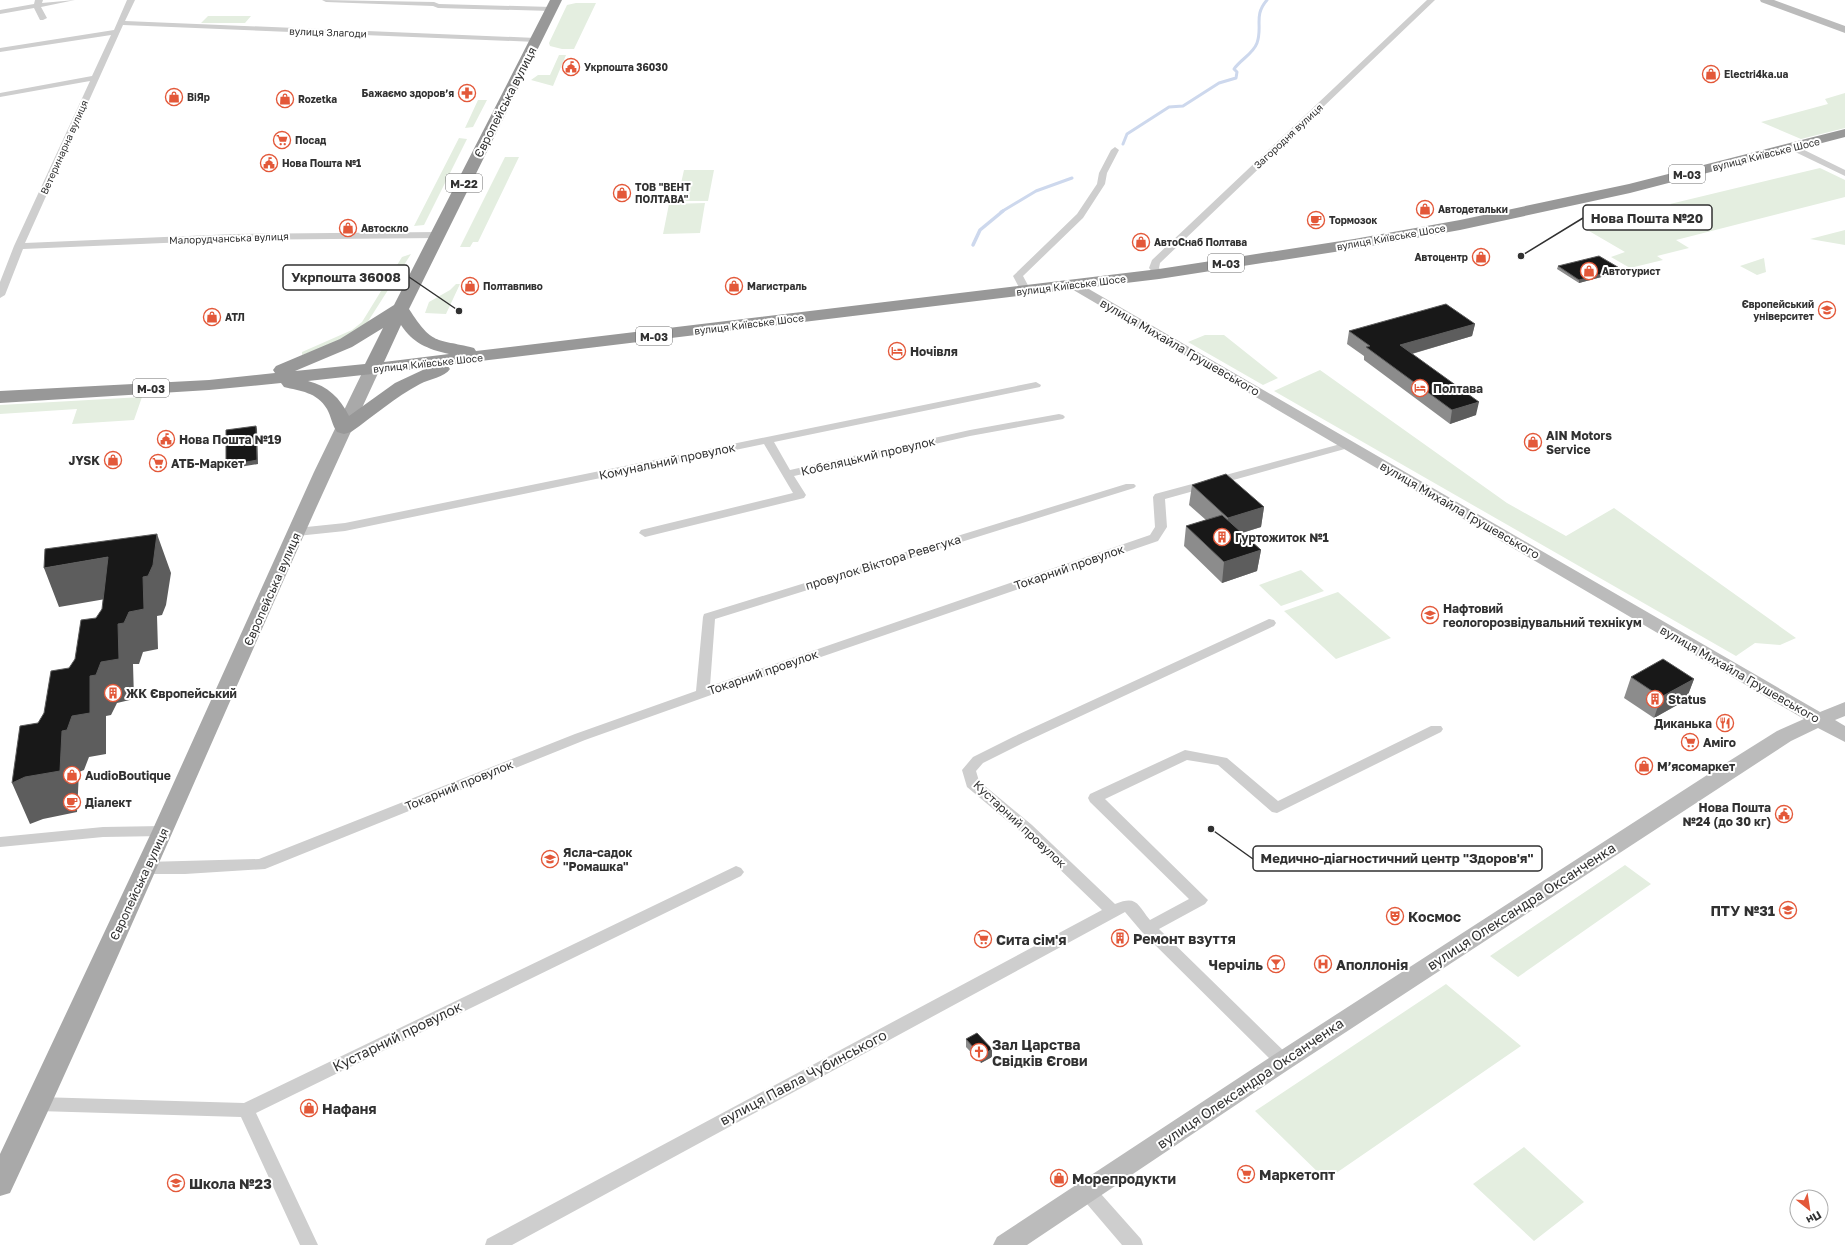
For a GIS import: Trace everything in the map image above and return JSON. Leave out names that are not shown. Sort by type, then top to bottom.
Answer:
[{"type":"highway","name":"Європейська вулиця","points":[[372,369],[554,4]]},
{"type":"highway","name":"вулиця Київське Шосе","points":[[251,381],[493,355],[1075,285],[1159,274],[1354,244],[1460,225],[1630,188],[1845,134]]},
{"type":"highway","points":[[251,381],[326,353],[401,309],[418,336],[426,341],[452,350],[493,355]]},
{"type":"highway","points":[[251,381],[295,383],[316,389],[336,405],[344,428],[376,406],[400,386],[414,379],[436,371],[493,355]]},
{"type":"highway","name":"М-03","points":[[0,397],[251,381]]},
{"type":"main road","name":"Європейська вулиця","points":[[0,1184],[163,831],[372,369]]},
{"type":"street","points":[[0,12],[38,3],[71,0]]},
{"type":"street","name":"Ветеринарна вулиця","points":[[0,295],[19,246],[119,23],[131,0]]},
{"type":"street","points":[[326,0],[434,4],[438,6],[554,4]]},
{"type":"street","name":"Загородня вулиця","points":[[1159,274],[1154,268],[1154,262],[1431,0]]},
{"type":"street","points":[[1765,0],[1845,30]]},
{"type":"street","points":[[38,3],[43,18]]},
{"type":"street","name":"вулиця Злагоди","points":[[119,23],[536,40]]},
{"type":"street","points":[[0,50],[115,32]]},
{"type":"street","points":[[0,95],[94,78]]},
{"type":"street","points":[[1792,147],[1845,173]]},
{"type":"street","points":[[1026,291],[1018,276],[1080,216],[1101,184],[1103,173],[1115,150]]},
{"type":"street","name":"Малорудчанська вулиця","points":[[19,246],[240,237],[438,235]]},
{"type":"street","name":"вулиця Михайла Грушевського","points":[[1075,285],[1845,735]]},
{"type":"street","name":"Комунальний провулок","points":[[297,532],[344,528],[1036,385]]},
{"type":"street","name":"Кобеляцький провулок","points":[[645,533],[800,495],[787,474],[970,432],[1059,417]]},
{"type":"street","points":[[767,440],[787,474]]},
{"type":"street","name":"Токарний провулок","points":[[146,868],[260,865],[580,737],[703,693],[1154,538],[1161,527],[1159,497],[1348,445]]},
{"type":"street","name":"провулок Віктора Ревегука","points":[[703,693],[709,617],[1130,486]]},
{"type":"street","name":"Кустарний провулок","points":[[1113,911],[1027,829],[972,783],[969,770],[978,760],[1018,740],[1268,623]]},
{"type":"street","name":"вулиця Олександра Оксанченка","points":[[1006,1245],[1283,1061],[1725,773],[1784,736],[1845,708]]},
{"type":"street","points":[[1148,928],[1200,900],[1095,798],[1185,755],[1222,760],[1277,808],[1436,729]]},
{"type":"street","points":[[0,842],[103,832],[163,831]]},
{"type":"street","name":"Кустарний провулок","points":[[38,1104],[246,1110],[736,872]]},
{"type":"street","points":[[1113,911],[1128,905],[1148,928],[1283,1061]]},
{"type":"street","name":"вулиця Павла Чубинського","points":[[494,1245],[1113,911]]},
{"type":"street","points":[[246,1110],[309,1245]]},
{"type":"street","points":[[1087,1191],[1134,1245]]},
{"type":"green space","points":[[576,3],[596,3],[574,49],[562,49],[550,46],[549,43],[567,5]]},
{"type":"green space","points":[[208,16],[251,16],[245,23],[201,23]]},
{"type":"green space","points":[[559,55],[566,55],[553,86],[531,80],[538,75],[550,75]]},
{"type":"green space","points":[[1845,93],[1845,128],[1801,139],[1761,122],[1828,104],[1825,99]]},
{"type":"green space","points":[[478,100],[487,100],[473,127],[465,128]]},
{"type":"green space","points":[[459,138],[467,139],[424,225],[414,226]]},
{"type":"green space","points":[[505,157],[519,157],[478,242],[473,242],[470,247],[460,247]]},
{"type":"green space","points":[[1820,168],[1845,180],[1845,197],[1676,240],[1689,248],[1657,256],[1663,260],[1630,268],[1611,257],[1625,252],[1589,231],[1678,209],[1670,204]]},
{"type":"green space","points":[[684,170],[714,170],[708,201],[677,201]]},
{"type":"green space","points":[[705,203],[700,233],[663,234],[669,204]]},
{"type":"green space","points":[[1845,230],[1845,245],[1810,239]]},
{"type":"green space","points":[[411,254],[367,323],[338,342],[302,355],[302,352],[352,330],[362,322],[402,257]]},
{"type":"green space","points":[[1764,258],[1766,272],[1757,275],[1740,266]]},
{"type":"green space","points":[[456,284],[460,284],[446,314],[425,313],[429,302],[450,290]]},
{"type":"green space","points":[[1205,335],[1224,335],[1278,378],[1263,385],[1188,342]]},
{"type":"green space","points":[[1320,370],[1507,503],[1566,536],[1614,508],[1796,638],[1780,645],[1755,643],[1736,656],[1274,391]]},
{"type":"green space","points":[[142,397],[134,420],[72,424],[77,409],[0,414],[0,405]]},
{"type":"green space","points":[[1301,570],[1324,591],[1281,606],[1259,585]]},
{"type":"green space","points":[[1338,592],[1391,638],[1336,659],[1284,611]]},
{"type":"green space","points":[[1625,865],[1651,884],[1518,977],[1490,956]]},
{"type":"green space","points":[[1446,984],[1521,1046],[1326,1180],[1255,1111]]},
{"type":"green space","points":[[1524,1147],[1584,1202],[1534,1241],[1473,1184]]},
{"type":"building","name":"Автотурист","points":[[1599,256],[1621,269],[1579,280],[1558,266]]},
{"type":"building","points":[[1446,304],[1475,324],[1400,345],[1479,402],[1452,410],[1366,347],[1370,346],[1349,331]]},
{"type":"building","points":[[256,426],[257,460],[226,466],[226,430]]},
{"type":"building","points":[[1226,474],[1264,507],[1228,518],[1192,485]]},
{"type":"building","points":[[1222,515],[1261,550],[1224,562],[1186,526]]},
{"type":"building","points":[[157,534],[153,565],[148,576],[143,577],[144,609],[129,612],[124,623],[118,624],[119,659],[101,662],[96,675],[90,676],[90,713],[72,716],[67,730],[62,731],[60,771],[25,777],[12,783],[20,726],[38,723],[44,713],[51,671],[69,668],[75,659],[81,620],[96,618],[102,609],[108,557],[44,568],[45,549]]},
{"type":"building","points":[[1663,659],[1694,679],[1661,697],[1631,677]]},
{"type":"building","points":[[977,1033],[992,1049],[981,1056],[966,1039]]},
{"type":"waterway","points":[[1123,144],[1127,134],[1169,107],[1183,106],[1219,83],[1236,78],[1237,72],[1234,69],[1253,50],[1257,43],[1259,37],[1260,11],[1267,0]]},
{"type":"waterway","points":[[1001,212],[1036,191],[1072,178]]},
{"type":"waterway","points":[[973,245],[980,230],[1003,211]]},
{"type":"place","name":"Укрпошта 36030","points":[[571,67]]},
{"type":"place","name":"Electri4ka.ua","points":[[1711,74]]},
{"type":"place","name":"Бажаємо здоровʼя","points":[[467,93]]},
{"type":"place","name":"ВіЯр","points":[[174,97]]},
{"type":"place","name":"Rozetka","points":[[285,99]]},
{"type":"place","name":"Посад","points":[[282,140]]},
{"type":"place","name":"Нова Пошта №1","points":[[269,163]]},
{"type":"place","name":"ТОВ \"ВЕНТ ПОЛТАВА\"","points":[[622,193]]},
{"type":"place","name":"Автодетальки","points":[[1425,209]]},
{"type":"place","name":"Тормозок","points":[[1316,220]]},
{"type":"place","name":"Автоскло","points":[[348,228]]},
{"type":"place","name":"АвтоСнаб Полтава","points":[[1141,242]]},
{"type":"place","name":"Нова Пошта №20","points":[[1521,256]]},
{"type":"place","name":"Автоцентр","points":[[1481,257]]},
{"type":"place","name":"Автотурист","points":[[1589,271]]},
{"type":"place","name":"Полтавпиво","points":[[470,286]]},
{"type":"place","name":"Магистраль","points":[[734,286]]},
{"type":"place","name":"Європейський університет","points":[[1827,310]]},
{"type":"place","name":"Укрпошта 36008","points":[[459,311]]},
{"type":"place","name":"АТЛ","points":[[212,317]]},
{"type":"place","name":"Ночівля","points":[[897,351]]},
{"type":"place","name":"Полтава","points":[[1420,388]]},
{"type":"place","name":"Нова Пошта №19","points":[[166,439]]},
{"type":"place","name":"AIN Motors Service","points":[[1533,442]]},
{"type":"place","name":"JYSK","points":[[113,460]]},
{"type":"place","name":"АТБ-Маркет","points":[[158,463]]},
{"type":"place","name":"Гуртожиток №1","points":[[1222,537]]},
{"type":"place","name":"Нафтовий геологорозвідувальний технікум","points":[[1430,615]]},
{"type":"place","name":"ЖК Європейський","points":[[113,693]]},
{"type":"place","name":"Status","points":[[1655,699]]},
{"type":"place","name":"Диканька","points":[[1725,723]]},
{"type":"place","name":"Аміго","points":[[1690,742]]},
{"type":"place","name":"Мʼясомаркет","points":[[1644,766]]},
{"type":"place","name":"AudioBoutique","points":[[72,775]]},
{"type":"place","name":"Діалект","points":[[72,802]]},
{"type":"place","name":"Нова Пошта №24 (до 30 кг)","points":[[1784,814]]},
{"type":"place","name":"Медично-діагностичний центр \"Здоров'я\"","points":[[1211,829]]},
{"type":"place","name":"Ясла-садок \"Ромашка\"","points":[[550,859]]},
{"type":"place","name":"ПТУ №31","points":[[1788,910]]},
{"type":"place","name":"Космос","points":[[1395,916]]},
{"type":"place","name":"Ремонт взуття","points":[[1120,938]]},
{"type":"place","name":"Сита сім'я","points":[[983,939]]},
{"type":"place","name":"Черчіль","points":[[1276,964]]},
{"type":"place","name":"Аполлонія","points":[[1323,964]]},
{"type":"place","name":"Зал Царства Cвідків Єгови","points":[[979,1052]]},
{"type":"place","name":"Нафаня","points":[[309,1108]]},
{"type":"place","name":"Маркетопт","points":[[1246,1174]]},
{"type":"place","name":"Морепродукти","points":[[1059,1178]]},
{"type":"place","name":"Школа №23","points":[[176,1183]]}]
